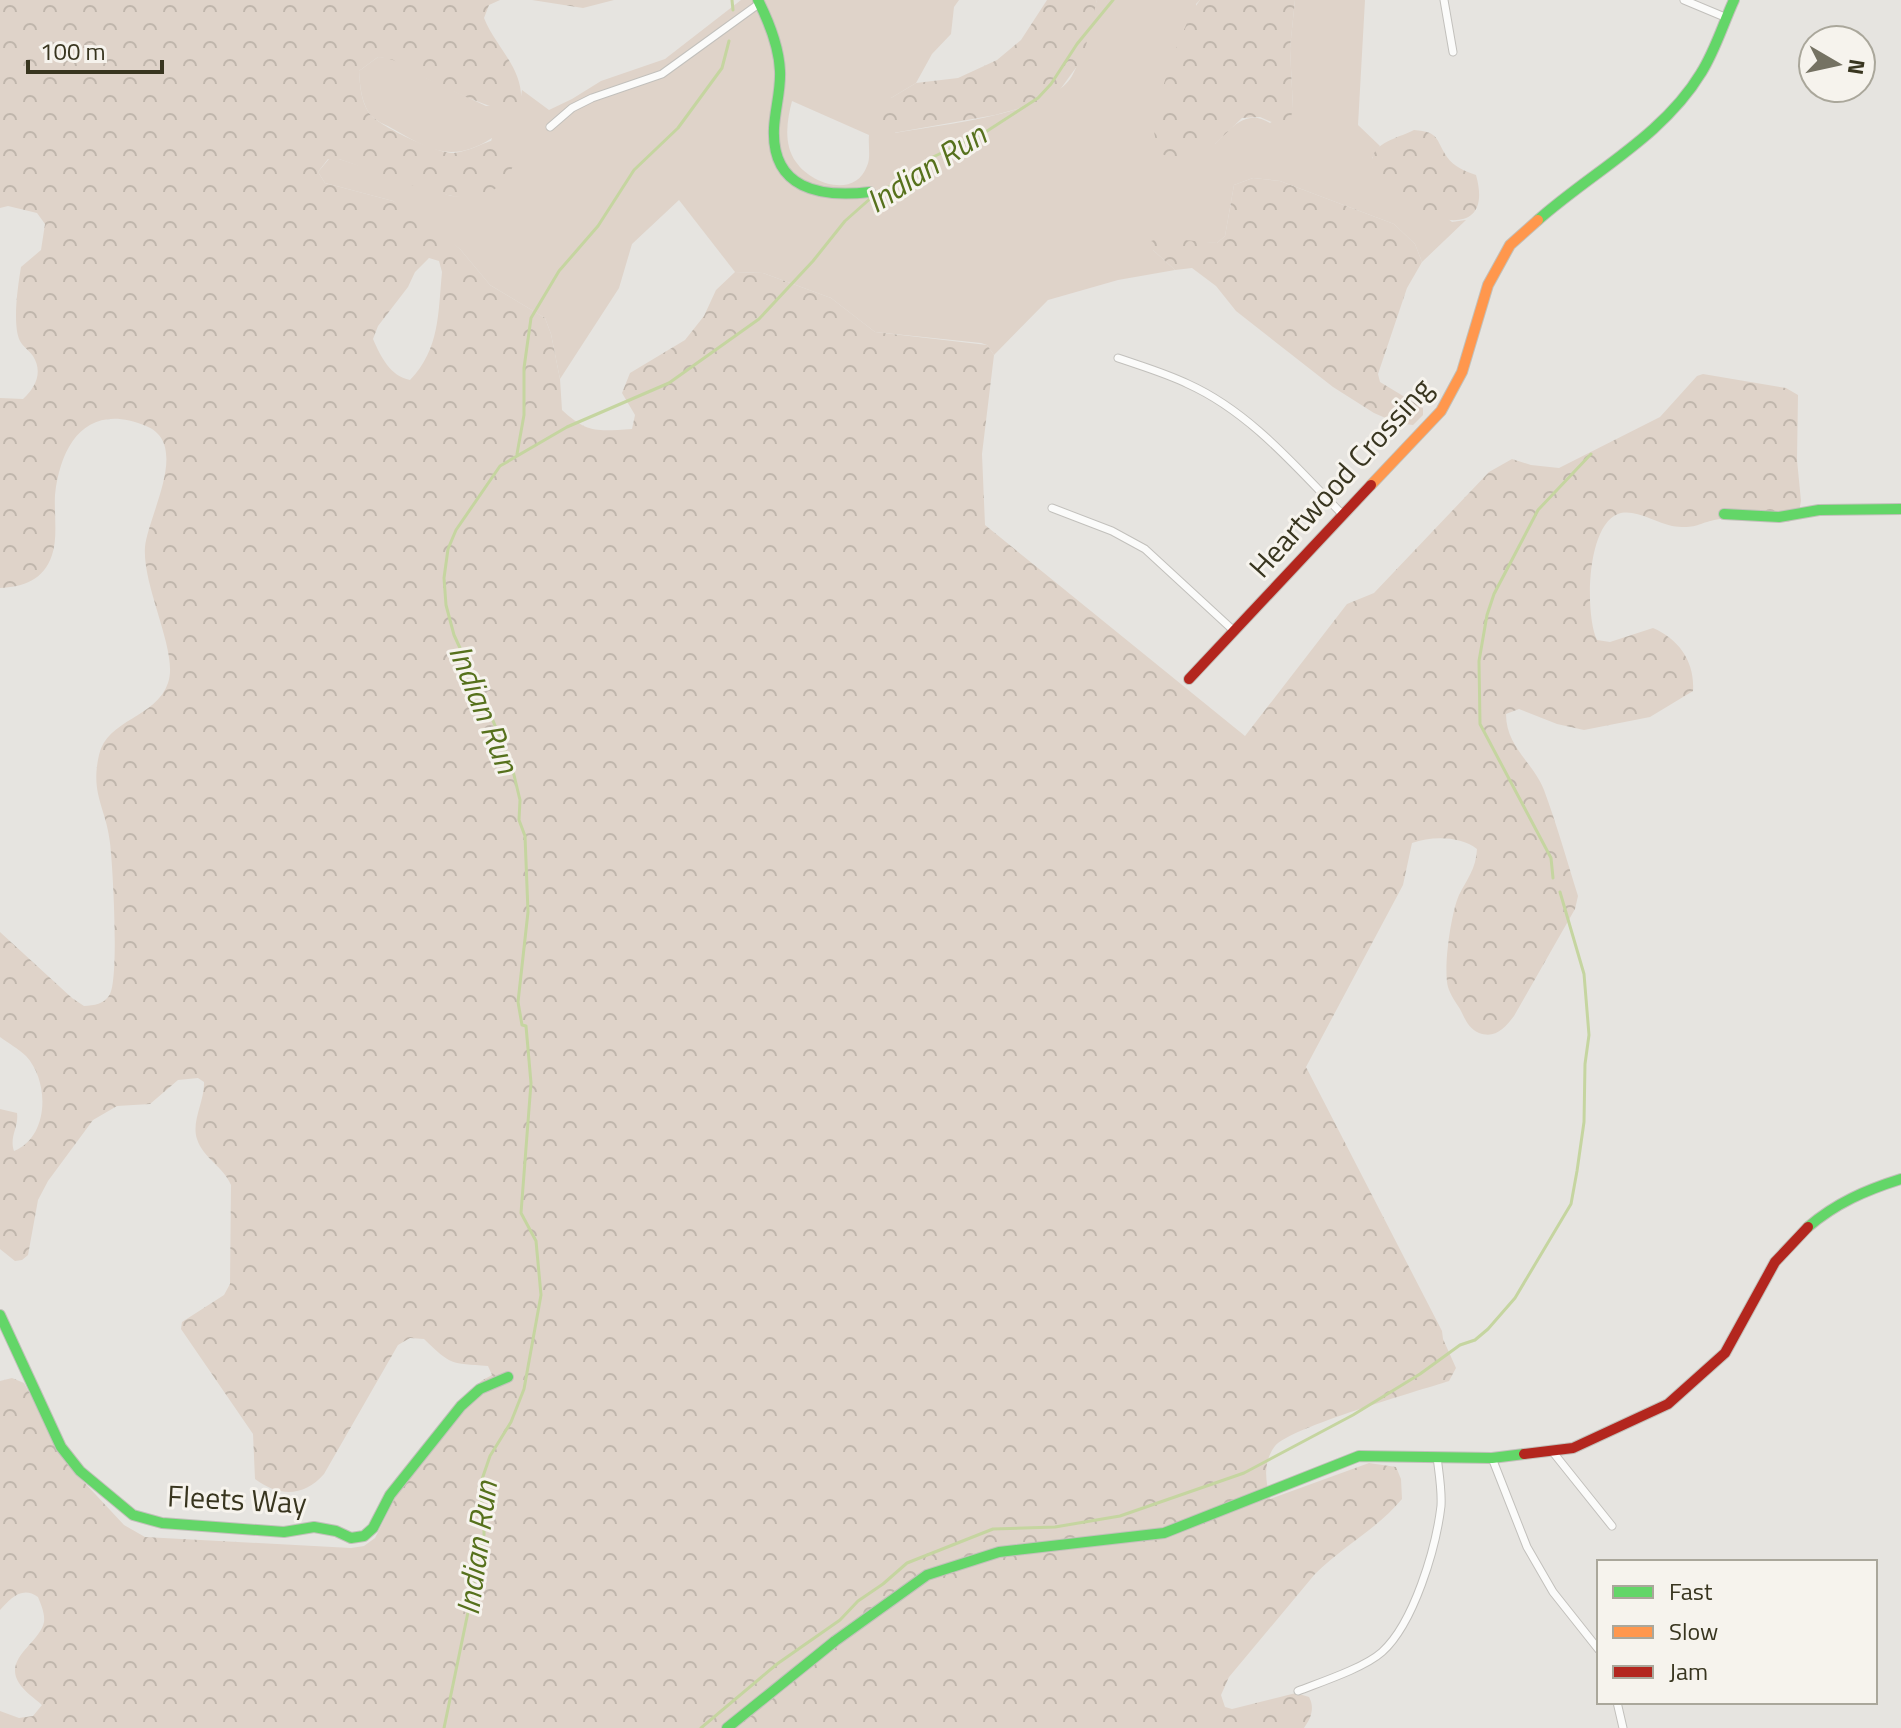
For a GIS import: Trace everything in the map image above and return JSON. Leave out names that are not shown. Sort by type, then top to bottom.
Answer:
[{"type":"street","points":[[1444,0],[1453,52]]},
{"type":"street","points":[[1684,0],[1727,18]]},
{"type":"street","name":"Heartwood Crossing","points":[[1189,679],[1441,411],[1462,372],[1488,285],[1510,245],[1675,108],[1702,72],[1734,0]]},
{"type":"street","points":[[550,127],[582,103],[662,74],[759,2],[776,45],[780,70],[774,135],[780,163],[802,186],[818,194],[847,196],[870,192]]},
{"type":"street","points":[[1118,358],[1189,384],[1224,405],[1261,432],[1343,515]]},
{"type":"street","points":[[1052,508],[1112,531],[1145,549],[1234,631]]},
{"type":"street","points":[[1724,514],[1779,517],[1819,510],[1901,509]]},
{"type":"street","points":[[727,1728],[835,1641],[927,1575],[999,1552],[1164,1533],[1359,1456],[1492,1458],[1573,1448],[1668,1404],[1725,1353],[1775,1262],[1800,1233],[1827,1210],[1865,1190],[1901,1179]]},
{"type":"street","name":"Fleets Way","points":[[0,1315],[61,1447],[80,1471],[133,1515],[162,1523],[284,1532],[314,1527],[336,1531],[351,1538],[364,1536],[373,1528],[390,1495],[461,1406],[480,1389],[508,1377]]},
{"type":"street","points":[[1552,1451],[1612,1526]]},
{"type":"street","points":[[1298,1691],[1342,1674],[1382,1652],[1408,1615],[1428,1571],[1441,1506],[1437,1457]]},
{"type":"street","points":[[1492,1458],[1527,1547],[1553,1592],[1597,1647]]},
{"type":"street","points":[[1617,1704],[1623,1728]]},
{"type":"green space","points":[[0,0],[500,0],[489,5],[484,18],[514,69],[521,91],[521,103],[507,111],[458,93],[386,58],[378,57],[359,71],[360,88],[369,113],[409,138],[454,153],[507,138],[514,158],[513,167],[504,181],[486,194],[464,198],[429,190],[339,159],[328,159],[318,172],[325,183],[393,201],[419,215],[460,249],[490,285],[545,318],[560,379],[562,410],[579,423],[594,429],[632,429],[635,415],[622,393],[630,373],[685,340],[704,316],[716,290],[735,272],[763,273],[831,298],[875,332],[987,345],[994,355],[982,454],[985,525],[1245,736],[1347,604],[1374,593],[1489,472],[1512,459],[1559,468],[1660,417],[1697,376],[1703,374],[1786,388],[1798,395],[1797,460],[1801,501],[1798,517],[1788,522],[1728,518],[1680,527],[1638,514],[1624,513],[1607,522],[1600,535],[1594,553],[1590,592],[1597,640],[1610,642],[1653,628],[1670,638],[1684,653],[1691,670],[1693,691],[1650,717],[1584,730],[1557,724],[1519,709],[1506,714],[1510,736],[1544,790],[1578,896],[1575,909],[1514,1016],[1495,1033],[1479,1033],[1467,1023],[1448,987],[1447,954],[1453,914],[1473,868],[1477,849],[1454,840],[1437,838],[1420,841],[1412,843],[1403,885],[1306,1067],[1442,1331],[1456,1368],[1449,1381],[1356,1410],[1286,1438],[1275,1446],[1268,1459],[1266,1472],[1270,1499],[1369,1463],[1396,1467],[1401,1479],[1402,1499],[1382,1520],[1315,1574],[1229,1677],[1221,1695],[1225,1707],[1232,1709],[1296,1693],[1309,1697],[1311,1713],[1304,1728],[0,1728],[0,1711],[19,1718],[33,1716],[42,1705],[21,1686],[15,1674],[19,1658],[41,1630],[44,1619],[38,1597],[27,1592],[17,1595],[0,1610],[0,1381],[12,1378],[24,1383],[69,1466],[124,1525],[145,1537],[351,1548],[364,1546],[375,1538],[399,1490],[481,1381],[492,1375],[488,1366],[452,1362],[424,1339],[410,1338],[398,1345],[324,1474],[316,1482],[291,1492],[273,1489],[255,1479],[253,1434],[181,1329],[182,1322],[224,1295],[230,1284],[231,1185],[197,1139],[196,1125],[204,1082],[198,1078],[178,1080],[150,1104],[117,1106],[93,1120],[48,1181],[38,1200],[28,1255],[15,1261],[0,1249],[0,1109],[17,1113],[14,1151],[26,1144],[40,1122],[42,1094],[34,1067],[26,1056],[0,1037],[0,932],[84,1006],[95,1005],[108,998],[113,984],[114,897],[110,843],[97,791],[99,755],[111,733],[162,695],[170,670],[165,637],[149,581],[145,547],[164,481],[165,448],[159,435],[146,426],[108,419],[93,423],[81,432],[71,444],[58,476],[55,541],[48,564],[32,580],[0,588],[0,398],[23,399],[37,379],[36,362],[18,334],[16,305],[21,267],[41,250],[45,224],[37,213],[8,206],[0,208]],"holes":[[[429,258],[439,261],[442,272],[436,330],[427,356],[410,380],[392,370],[373,339],[378,326],[408,287],[415,272]]]},
{"type":"green space","points":[[532,0],[614,0],[583,8]]},
{"type":"green space","points":[[741,0],[959,0],[954,7],[951,34],[932,54],[916,83],[891,98],[895,133],[991,116],[1041,100],[1060,89],[1076,69],[1097,0],[1200,0],[1196,4],[1215,144],[1233,126],[1246,119],[1261,119],[1270,123],[1293,109],[1290,48],[1295,0],[1365,0],[1358,125],[1380,146],[1372,158],[1452,222],[1466,220],[1422,262],[1415,244],[1394,224],[1280,181],[1253,178],[1234,185],[1225,236],[1217,243],[1190,242],[1153,250],[1175,270],[1118,280],[1048,300],[994,355],[987,345],[981,343],[875,332],[831,298],[763,273],[735,272],[679,200],[632,244],[619,288],[560,379],[545,318],[490,285],[460,249],[393,201],[325,183],[318,172],[329,159],[339,159],[451,196],[475,197],[492,138],[465,150],[442,151],[420,144],[374,118],[364,103],[359,71],[378,57],[395,58],[426,78],[486,106],[520,103],[522,90],[549,110],[601,81],[665,59]],"holes":[[[792,101],[869,135],[868,163],[861,176],[843,185],[822,182],[803,170],[789,148],[787,132]]]},
{"type":"green space","points":[[1047,0],[1097,0],[1083,58],[1059,91],[1043,102],[995,115],[882,135],[876,127],[876,115],[891,98],[916,83],[958,78],[997,60],[1021,40]]},
{"type":"green space","points":[[1200,0],[1295,0],[1290,48],[1293,109],[1288,129],[1260,117],[1242,118],[1215,144],[1178,161],[1162,154],[1154,133],[1156,117],[1178,43]]},
{"type":"green space","points":[[1414,130],[1433,135],[1453,163],[1476,175],[1478,202],[1469,217],[1451,220],[1429,215],[1406,204],[1386,188],[1374,172],[1373,156],[1376,151],[1390,140]]},
{"type":"green space","points":[[1253,178],[1280,181],[1394,224],[1415,244],[1422,262],[1407,288],[1378,374],[1380,382],[1423,408],[1423,415],[1413,425],[1397,423],[1374,413],[1333,387],[1236,311],[1216,286],[1192,268],[1175,270],[1153,250],[1151,241],[1162,238],[1217,243],[1225,236],[1234,185]]},
{"type":"waterway","points":[[732,0],[733,10]]},
{"type":"waterway","name":"Indian Run","points":[[444,1728],[484,1535],[479,1488],[490,1456],[511,1422],[524,1389],[541,1295],[536,1241],[521,1213],[531,1083],[526,1026],[522,1025],[518,1002],[528,912],[525,836],[519,820],[520,800],[513,771],[454,635],[446,605],[444,578],[448,549],[456,530],[500,466],[567,427],[669,383],[759,319],[845,221],[872,197],[933,157],[984,133],[1038,98],[1113,0]]},
{"type":"waterway","points":[[517,454],[524,415],[524,368],[531,318],[559,271],[598,226],[634,170],[678,128],[722,68],[729,41]]},
{"type":"waterway","points":[[1553,878],[1551,858],[1480,724],[1479,661],[1494,594],[1538,510],[1591,454]]},
{"type":"waterway","points":[[701,1728],[777,1664],[840,1620],[858,1601],[907,1563],[993,1529],[1055,1527],[1120,1516],[1244,1473],[1353,1415],[1488,1329],[1515,1298],[1571,1204],[1577,1171],[1584,1122],[1589,1035],[1584,974],[1560,892]]},
{"type":"traffic: fast","points":[[758,0],[778,52],[780,85],[774,128],[775,149],[781,165],[790,177],[817,190],[870,192]]},
{"type":"traffic: fast","points":[[1538,220],[1667,116],[1711,56],[1734,0]]},
{"type":"traffic: fast","points":[[1724,514],[1779,517],[1819,510],[1901,509]]},
{"type":"traffic: fast","points":[[1808,1227],[1852,1198],[1901,1179]]},
{"type":"traffic: fast","points":[[0,1315],[61,1447],[80,1471],[133,1515],[162,1523],[284,1532],[314,1527],[336,1531],[351,1538],[364,1536],[373,1528],[390,1495],[461,1406],[480,1389],[508,1377]]},
{"type":"traffic: fast","points":[[727,1728],[835,1641],[927,1575],[999,1552],[1164,1533],[1359,1456],[1492,1458],[1524,1454]]},
{"type":"traffic: slow","points":[[1371,485],[1441,411],[1462,372],[1488,285],[1510,245],[1538,220]]},
{"type":"traffic: jam","points":[[1189,679],[1371,485]]},
{"type":"traffic: jam","points":[[1524,1454],[1573,1448],[1668,1404],[1725,1353],[1775,1262],[1808,1227]]}]
